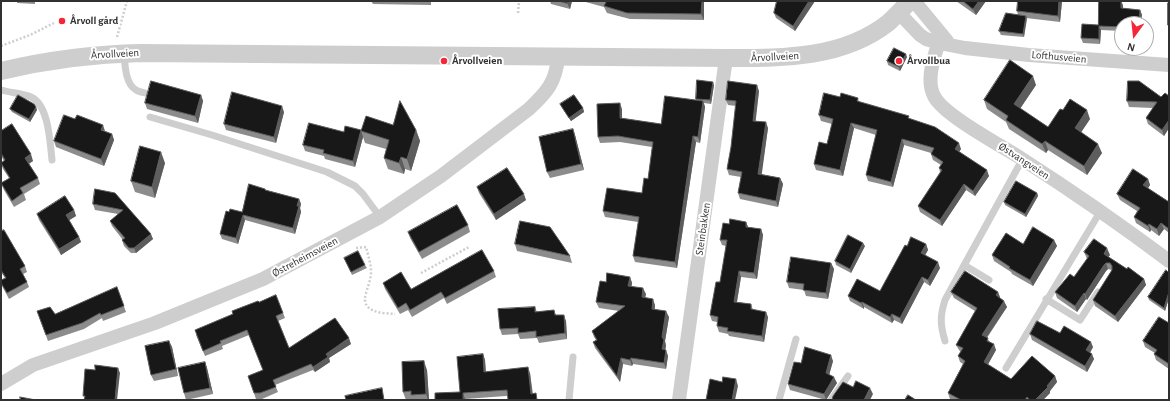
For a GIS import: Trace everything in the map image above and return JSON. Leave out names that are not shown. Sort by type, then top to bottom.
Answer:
[{"type":"street","points":[[914,1],[944,41]]},
{"type":"street","name":"Årvollveien","points":[[1,71],[120,48],[558,57],[794,57],[822,53],[858,40],[888,23],[904,7]]},
{"type":"street","name":"Lofthusveien","points":[[904,7],[920,36],[926,39],[944,41],[965,48],[1029,55],[1169,65]]},
{"type":"street","name":"Østvangveien","points":[[944,41],[931,76],[931,88],[937,102],[950,114],[1100,212],[1169,261]]},
{"type":"street","name":"Østreheimsveien","points":[[1,384],[33,365],[155,323],[263,279],[380,217],[441,176],[529,109],[541,98],[554,78],[557,70],[558,57]]},
{"type":"street","name":"Steinbakken","points":[[679,400],[726,58]]},
{"type":"lane","points":[[120,48],[131,85],[136,90],[145,93]]},
{"type":"lane","points":[[1,90],[27,95],[34,98],[38,102],[43,111],[47,125],[52,160]]},
{"type":"lane","points":[[150,116],[212,134],[327,172],[355,186],[363,194],[380,217]]},
{"type":"lane","points":[[945,341],[941,329],[941,314],[945,300],[1022,160]]},
{"type":"lane","points":[[1006,368],[1100,212]]},
{"type":"lane","points":[[964,265],[989,280]]},
{"type":"lane","points":[[1046,300],[1080,320],[1102,287]]},
{"type":"lane","points":[[779,400],[796,339]]},
{"type":"lane","points":[[569,400],[573,357]]},
{"type":"lane","points":[[830,400],[848,376]]},
{"type":"path","points":[[120,48],[127,1]]},
{"type":"path","points":[[518,13],[519,1]]},
{"type":"path","points":[[1,46],[30,35],[54,23]]},
{"type":"path","points":[[354,248],[366,247],[371,271],[370,280],[365,295],[365,300],[368,307],[373,311],[380,313],[395,314]]},
{"type":"path","points":[[420,273],[469,247]]},
{"type":"building","points":[[603,1],[702,1],[701,14],[627,13],[604,6],[606,2]]},
{"type":"building","points":[[777,1],[809,1],[793,26],[774,13]]},
{"type":"building","points":[[963,1],[979,1],[973,9]]},
{"type":"building","points":[[1018,1],[1059,1],[1058,16],[1017,11]]},
{"type":"building","points":[[1099,1],[1121,1],[1121,8],[1140,10],[1140,16],[1114,16],[1114,27],[1099,26],[1099,39],[1081,38],[1082,24],[1098,25]]},
{"type":"building","points":[[1169,3],[1169,25],[1168,25]]},
{"type":"building","points":[[1006,13],[1026,16],[1023,34],[999,31]]},
{"type":"building","points":[[894,48],[906,54],[899,67],[887,61]]},
{"type":"building","points":[[1010,60],[1033,76],[1014,104],[1048,127],[1060,109],[1063,110],[1070,99],[1087,110],[1075,128],[1098,144],[1084,166],[1045,141],[1042,144],[1006,120],[1008,116],[984,100]]},
{"type":"building","points":[[697,80],[713,82],[710,100],[696,99]]},
{"type":"building","points":[[151,81],[201,95],[195,116],[145,103]]},
{"type":"building","points":[[728,81],[757,85],[753,121],[766,122],[758,174],[780,178],[776,201],[738,193],[742,172],[727,169],[736,101],[726,100]]},
{"type":"building","points":[[1128,81],[1139,81],[1161,97],[1165,93],[1169,96],[1169,120],[1162,130],[1146,118],[1157,102],[1127,101]]},
{"type":"building","points":[[232,92],[282,106],[274,137],[224,124]]},
{"type":"building","points":[[824,93],[840,97],[841,93],[858,98],[857,101],[909,116],[908,118],[935,127],[959,143],[955,149],[987,170],[973,191],[964,184],[940,220],[918,206],[942,170],[939,168],[943,162],[931,154],[934,148],[902,139],[891,182],[866,175],[877,130],[851,123],[840,170],[814,164],[819,142],[827,144],[833,119],[819,115]]},
{"type":"building","points":[[18,95],[34,104],[36,107],[29,119],[10,109]]},
{"type":"building","points":[[574,95],[583,108],[569,118],[560,104]]},
{"type":"building","points":[[665,96],[703,101],[698,137],[693,136],[675,262],[633,256],[639,217],[603,211],[607,188],[642,193],[644,178],[648,179],[653,142],[618,136],[598,137],[597,104],[620,103],[620,118],[661,124]]},
{"type":"building","points":[[400,101],[416,130],[407,159],[401,157],[399,163],[384,158],[389,140],[361,131],[366,116],[393,125]]},
{"type":"building","points":[[64,115],[75,119],[77,115],[103,125],[101,130],[112,134],[101,159],[54,141]]},
{"type":"building","points":[[309,123],[344,132],[345,126],[361,130],[353,161],[323,153],[324,150],[303,145]]},
{"type":"building","points":[[12,124],[31,154],[25,158],[38,178],[20,188],[23,193],[12,201],[1,183],[10,178],[1,163],[5,160],[1,153],[1,131]]},
{"type":"building","points":[[573,129],[581,164],[547,172],[539,137]]},
{"type":"building","points":[[140,146],[161,152],[152,187],[131,181]]},
{"type":"building","points":[[507,168],[524,194],[494,214],[477,187]]},
{"type":"building","points":[[1133,169],[1148,179],[1143,185],[1169,202],[1169,229],[1161,223],[1157,229],[1149,224],[1148,226],[1134,217],[1140,208],[1117,194]]},
{"type":"building","points":[[1016,181],[1037,193],[1025,214],[1004,202]]},
{"type":"building","points":[[249,184],[299,199],[297,206],[299,206],[293,228],[243,215],[236,238],[220,234],[226,211],[229,212],[230,209],[242,212]]},
{"type":"building","points":[[95,189],[115,193],[151,234],[134,248],[129,248],[122,240],[125,238],[110,221],[123,210],[93,204]]},
{"type":"building","points":[[65,196],[74,210],[66,215],[79,237],[59,249],[37,214]]},
{"type":"building","points":[[457,205],[468,225],[419,252],[408,232]]},
{"type":"building","points":[[730,219],[746,222],[746,227],[761,229],[754,273],[739,271],[734,302],[751,304],[751,309],[766,312],[762,336],[727,331],[728,328],[717,326],[718,317],[710,315],[716,282],[720,282],[727,240],[720,240],[723,223],[729,224]]},
{"type":"building","points":[[520,221],[550,227],[570,256],[515,244]]},
{"type":"building","points":[[1033,227],[1054,240],[1030,280],[1009,268],[1010,267],[992,255],[1006,233],[1023,244]]},
{"type":"building","points":[[4,230],[25,266],[20,269],[27,282],[7,293],[1,283],[1,280],[6,278],[1,270],[1,231]]},
{"type":"building","points":[[848,235],[863,243],[850,269],[835,261]]},
{"type":"building","points":[[911,237],[926,244],[921,253],[938,262],[928,280],[922,277],[900,318],[892,314],[890,317],[848,296],[857,279],[880,291],[905,245],[907,246]]},
{"type":"building","points":[[1094,239],[1107,248],[1104,254],[1127,269],[1128,267],[1144,279],[1115,316],[1093,300],[1112,270],[1110,263],[1106,263],[1104,265],[1085,294],[1084,293],[1075,306],[1055,292],[1070,274],[1074,277],[1089,256],[1084,252]]},
{"type":"building","points":[[482,250],[494,271],[445,298],[441,292],[410,310],[406,303],[398,308],[383,283],[401,272],[411,289]]},
{"type":"building","points":[[358,251],[365,265],[351,272],[344,258]]},
{"type":"building","points":[[791,257],[831,263],[826,293],[803,290],[804,284],[787,282]]},
{"type":"building","points":[[1166,270],[1169,273],[1169,292],[1164,308],[1148,297]]},
{"type":"building","points":[[965,271],[998,292],[996,295],[1004,301],[982,335],[988,338],[987,341],[994,344],[984,362],[1011,379],[1032,356],[1055,376],[1047,386],[1048,387],[1035,400],[1030,400],[1027,397],[1025,400],[961,400],[948,393],[965,361],[958,356],[963,348],[956,345],[977,308],[951,292]]},
{"type":"building","points":[[607,273],[630,277],[628,286],[643,288],[642,297],[653,299],[652,309],[666,311],[662,337],[664,340],[662,349],[666,350],[664,363],[621,358],[617,376],[593,342],[597,340],[592,331],[625,306],[596,302],[600,281],[606,282]]},
{"type":"building","points":[[117,287],[124,306],[101,315],[100,313],[82,323],[46,335],[37,311],[50,307],[55,314]]},
{"type":"building","points":[[276,295],[283,313],[276,316],[289,348],[335,318],[349,338],[326,354],[328,357],[313,367],[311,364],[273,380],[276,387],[260,393],[254,393],[248,376],[263,370],[247,330],[220,341],[221,343],[203,351],[195,330],[233,314],[232,311]]},
{"type":"building","points":[[535,307],[535,312],[554,310],[555,315],[564,315],[565,333],[536,337],[536,331],[518,333],[518,328],[500,329],[498,309]]},
{"type":"building","points":[[1159,317],[1169,323],[1169,364],[1154,354],[1157,350],[1143,341]]},
{"type":"building","points":[[1037,321],[1060,333],[1064,326],[1091,342],[1086,350],[1092,354],[1085,366],[1030,334]]},
{"type":"building","points":[[169,341],[176,369],[151,375],[145,346]]},
{"type":"building","points":[[805,347],[831,355],[826,373],[834,377],[824,394],[788,384],[794,362],[801,363]]},
{"type":"building","points":[[483,354],[484,372],[528,367],[531,394],[536,393],[537,400],[508,400],[507,390],[463,393],[463,400],[435,400],[435,393],[460,392],[457,357]]},
{"type":"building","points":[[424,361],[426,394],[411,395],[411,391],[403,392],[402,362]]},
{"type":"building","points":[[205,362],[210,388],[184,393],[178,368]]},
{"type":"building","points":[[95,365],[118,368],[115,400],[84,400],[85,369],[95,370]]},
{"type":"building","points":[[723,377],[736,379],[732,400],[706,400],[710,379],[722,382]]},
{"type":"building","points":[[856,381],[870,388],[864,400],[832,400],[833,396],[843,382],[853,387]]},
{"type":"building","points":[[382,388],[384,400],[346,400],[345,396]]},
{"type":"building","points":[[908,395],[916,400],[905,400]]},
{"type":"building","points":[[20,397],[36,400],[21,400]]},
{"type":"place","name":"Årvoll gård","points":[[62,21]]},
{"type":"place","name":"Årvollveien","points":[[444,61]]},
{"type":"place","name":"Årvollbua","points":[[899,61]]}]
